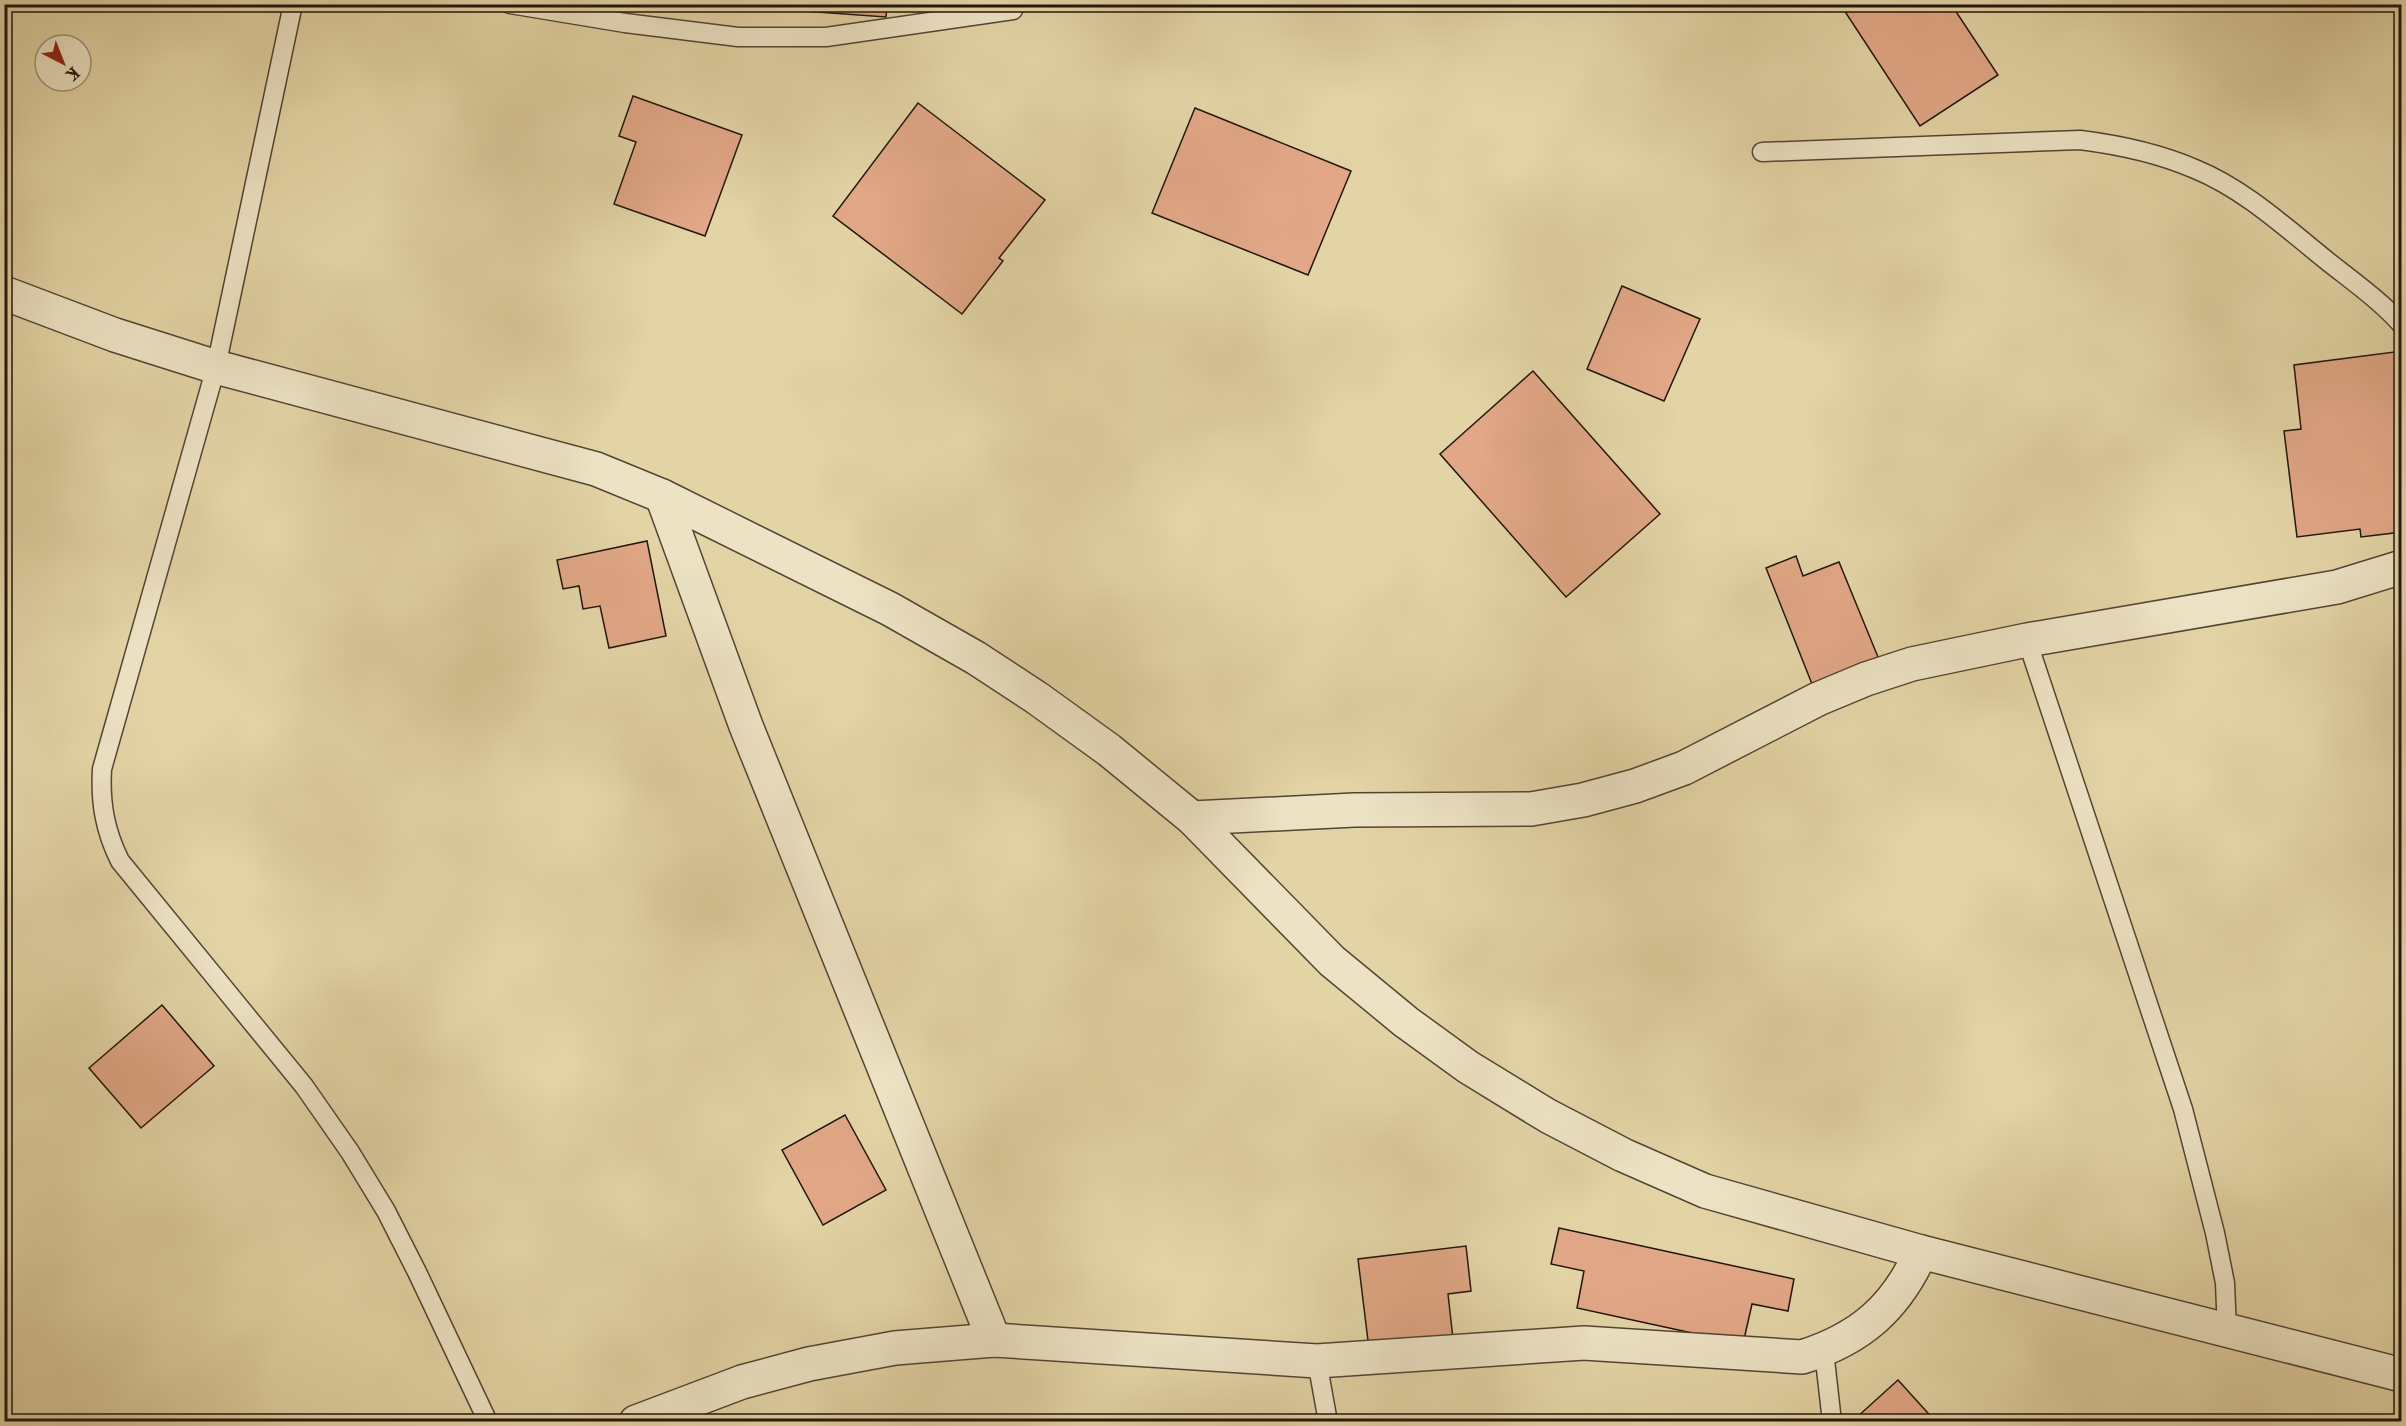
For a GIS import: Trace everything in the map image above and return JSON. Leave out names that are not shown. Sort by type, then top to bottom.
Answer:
[{"type":"street","points":[[4,293],[115,335],[216,367],[596,469],[662,496],[890,609],[976,658],[1037,698],[1109,750],[1192,819],[1332,961],[1406,1022],[1468,1067],[1548,1116],[1623,1155],[1705,1191],[1921,1252],[2402,1375]]},
{"type":"street","points":[[662,496],[746,726],[994,1340]]},
{"type":"street","points":[[1192,819],[1354,810],[1531,809],[1583,800],[1635,786],[1684,768],[1818,699],[1866,679],[1912,664],[2027,640],[2337,587],[2402,567]]},
{"type":"street","points":[[636,1422],[742,1382],[809,1364],[895,1348],[994,1340],[1317,1361],[1584,1343],[1802,1357],[1824,1351],[1853,1335],[1886,1310],[1908,1280],[1921,1252]]},
{"type":"lane","points":[[292,4],[216,367],[102,769],[100,795],[104,821],[115,851],[133,879],[304,1086],[350,1152],[386,1211],[488,1422]]},
{"type":"lane","points":[[510,4],[625,23],[738,37],[826,37],[1013,10]]},
{"type":"lane","points":[[1762,152],[2080,140],[2119,145],[2157,154],[2196,169],[2234,189],[2366,292],[2402,325]]},
{"type":"lane","points":[[2027,640],[2183,1109],[2215,1233],[2225,1283],[2227,1330]]},
{"type":"lane","points":[[1824,1351],[1833,1422]]},
{"type":"lane","points":[[1317,1361],[1328,1422]]},
{"type":"building","points":[[803,4],[887,4],[886,17],[803,11]]},
{"type":"building","points":[[1840,4],[1951,4],[1998,75],[1920,126]]},
{"type":"building","points":[[633,96],[742,135],[705,236],[614,204],[636,142],[619,136]]},
{"type":"building","points":[[918,103],[1045,200],[999,258],[1003,261],[962,314],[833,216]]},
{"type":"building","points":[[1195,108],[1351,171],[1308,275],[1152,213]]},
{"type":"building","points":[[1622,286],[1700,319],[1664,401],[1587,369]]},
{"type":"building","points":[[2402,351],[2402,532],[2361,537],[2360,529],[2297,537],[2284,431],[2301,429],[2294,365]]},
{"type":"building","points":[[1533,371],[1660,514],[1566,597],[1440,454]]},
{"type":"building","points":[[647,541],[666,636],[609,648],[600,606],[583,609],[579,586],[563,589],[557,560]]},
{"type":"building","points":[[1796,556],[1803,576],[1839,562],[1878,657],[1812,684],[1766,568]]},
{"type":"building","points":[[162,1005],[214,1066],[141,1128],[89,1068]]},
{"type":"building","points":[[845,1115],[886,1190],[823,1225],[782,1150]]},
{"type":"building","points":[[1559,1228],[1794,1279],[1788,1311],[1752,1304],[1743,1344],[1577,1308],[1584,1271],[1551,1264]]},
{"type":"building","points":[[1466,1246],[1471,1291],[1448,1294],[1453,1339],[1369,1349],[1358,1259]]},
{"type":"building","points":[[1898,1380],[1936,1422],[1861,1422],[1857,1417]]}]
